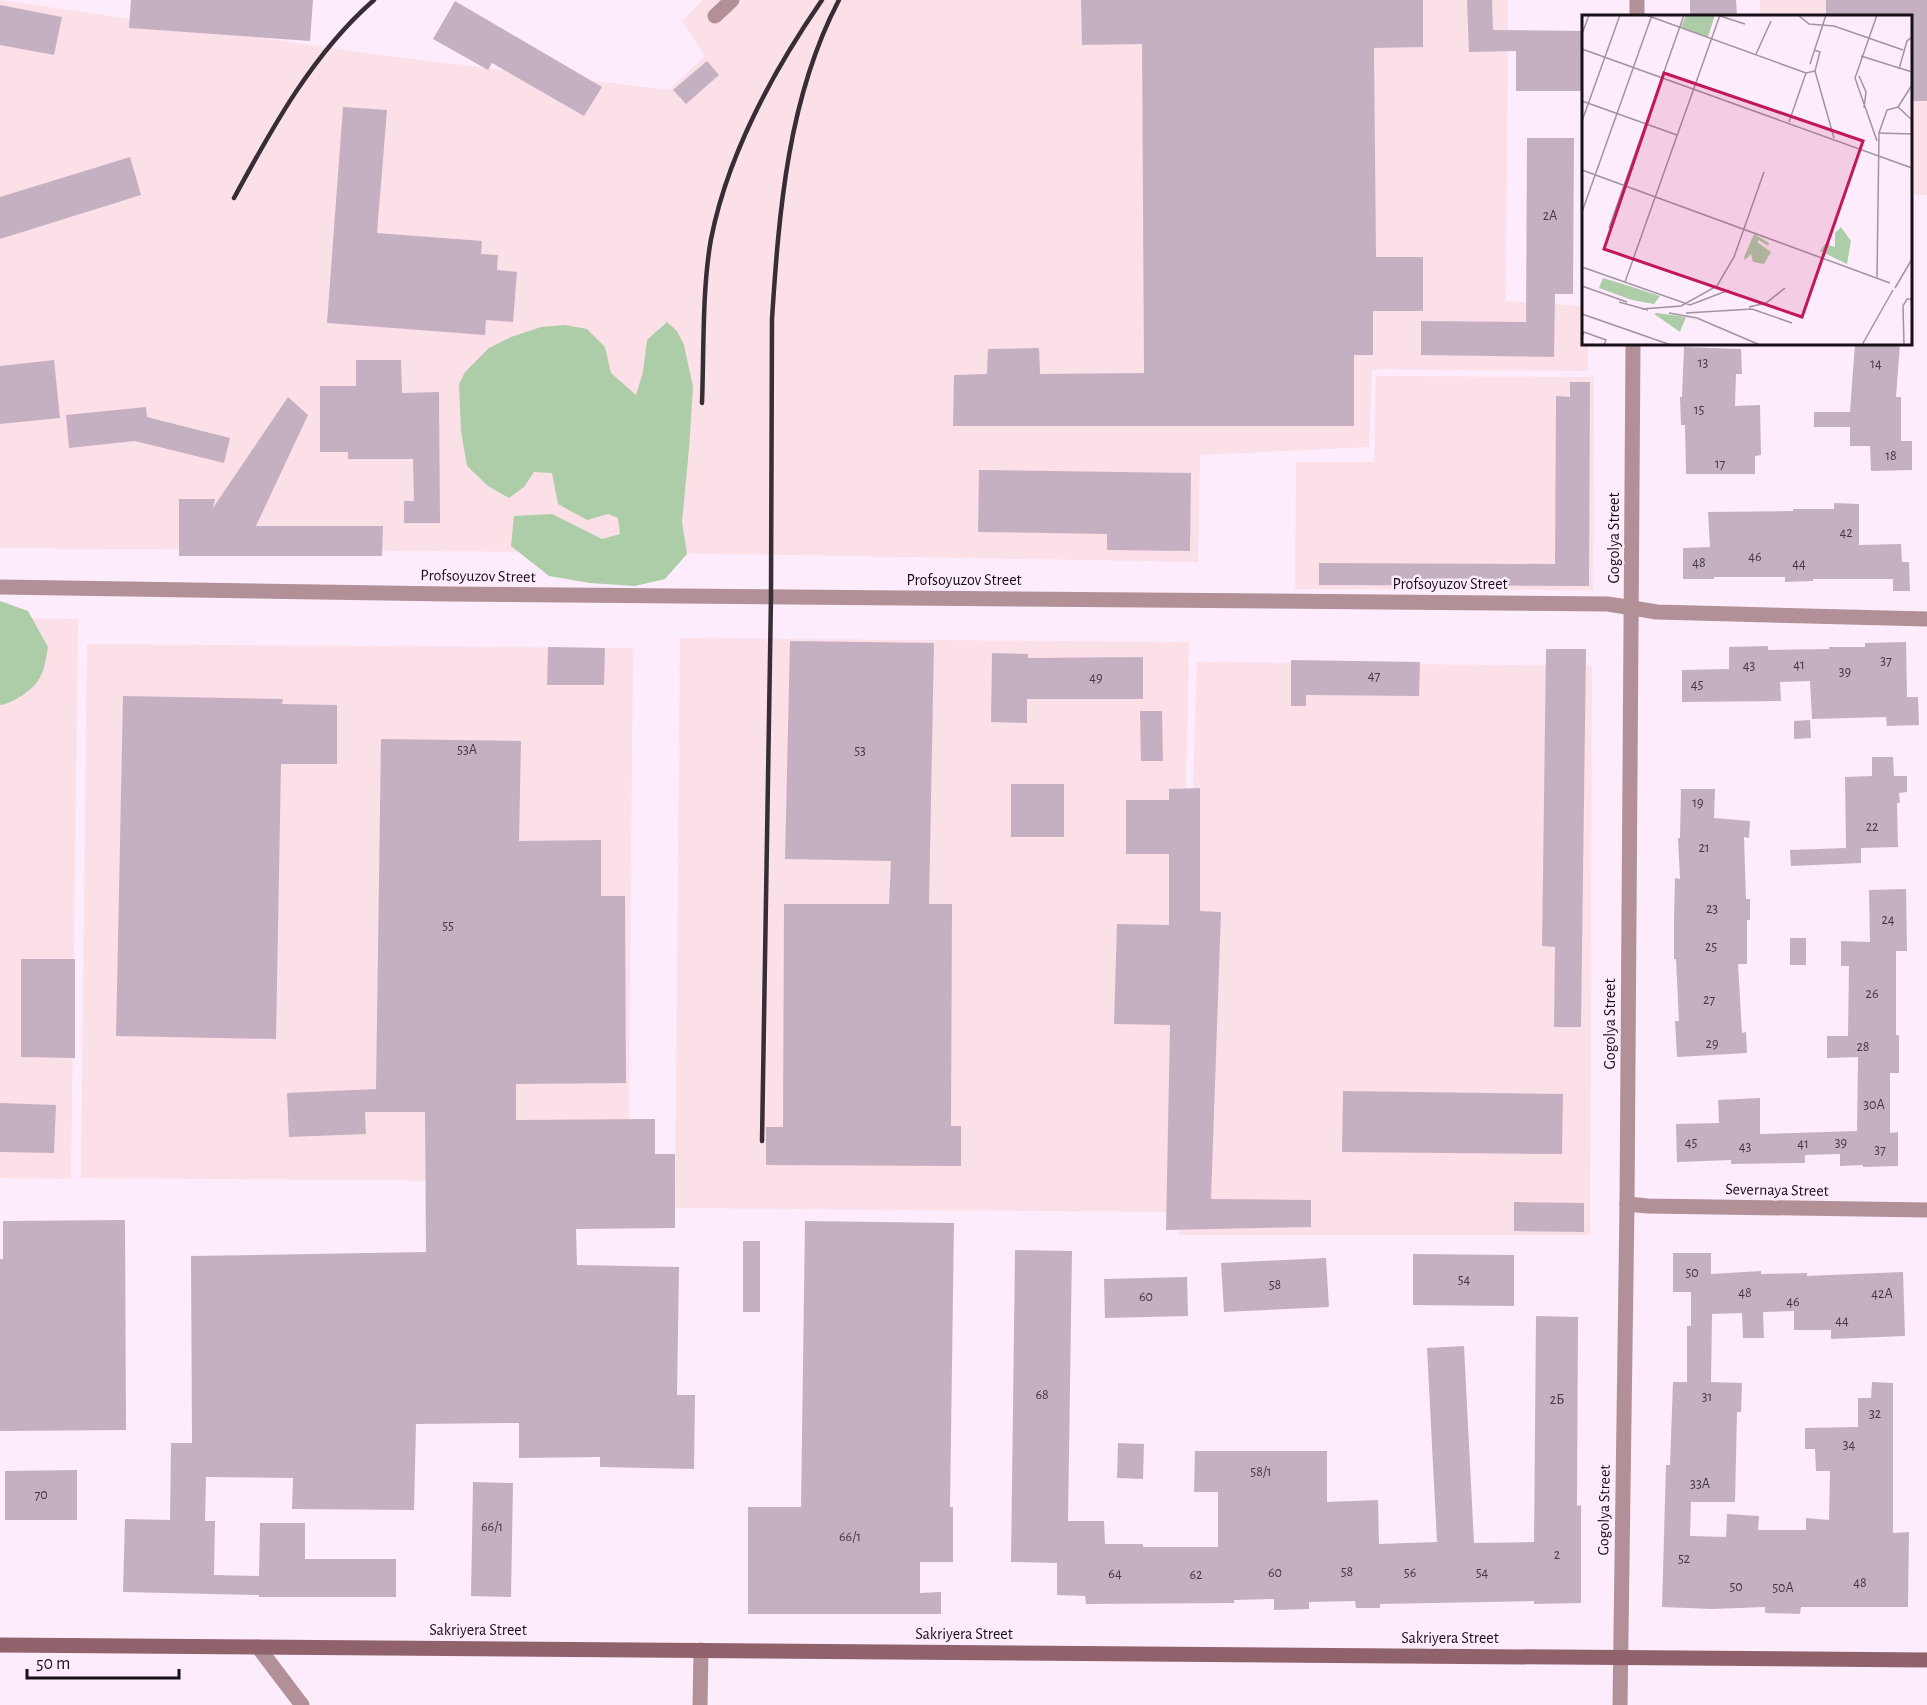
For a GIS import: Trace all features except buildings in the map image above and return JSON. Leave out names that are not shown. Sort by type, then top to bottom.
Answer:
[{"type":"street","points":[[715,16],[732,0]]},
{"type":"street","points":[[1636,15],[1637,0]]},
{"type":"street","name":"Gogolya Street","points":[[1620,1705],[1627,1204],[1633,345]]},
{"type":"street","name":"Profsoyuzov Street","points":[[0,587],[449,594],[1608,604],[1657,612],[1927,619]]},
{"type":"street","name":"Severnaya Street","points":[[1627,1204],[1927,1210]]},
{"type":"street","name":"Sakriyera Street","points":[[0,1645],[1927,1660]]},
{"type":"street","points":[[258,1647],[302,1705]]},
{"type":"street","points":[[700,1705],[701,1650]]},
{"type":"shaded area","points":[[0,0],[379,55],[669,90],[705,56],[682,21],[703,0],[1508,0],[1506,301],[1582,306],[1582,345],[1588,345],[1588,371],[1372,369],[1369,447],[1200,455],[1198,562],[678,553],[0,548]]},
{"type":"shaded area","points":[[1760,0],[1927,0],[1927,195],[1912,195],[1912,15],[1760,15]]},
{"type":"shaded area","points":[[1376,376],[1594,377],[1593,590],[1295,589],[1296,462],[1374,462]]},
{"type":"shaded area","points":[[0,618],[78,619],[71,1179],[0,1178]]},
{"type":"shaded area","points":[[680,638],[1189,642],[1177,1212],[675,1208]]},
{"type":"shaded area","points":[[87,644],[633,648],[628,1182],[81,1178]]},
{"type":"shaded area","points":[[1197,662],[1592,666],[1590,1235],[1179,1235]]},
{"type":"green space","points":[[667,322],[677,331],[684,345],[693,387],[682,522],[687,554],[665,579],[635,586],[590,583],[549,576],[511,546],[514,516],[552,514],[602,539],[620,534],[618,518],[608,514],[587,520],[558,504],[552,473],[534,472],[524,487],[509,498],[488,486],[467,466],[461,431],[459,384],[465,372],[489,348],[511,337],[541,327],[565,325],[587,329],[605,347],[611,373],[636,395],[643,372],[647,340]]},
{"type":"green space","points":[[0,601],[28,611],[48,647],[43,672],[36,683],[16,699],[0,705]]},
{"type":"railway","points":[[234,198],[263,145],[313,67],[352,21],[374,0]]},
{"type":"railway","points":[[702,403],[706,279],[711,239],[719,207],[729,175],[754,114],[786,55],[822,0]]},
{"type":"railway","points":[[762,1141],[771,597],[772,319],[783,196],[797,115],[822,37],[839,0]]}]
